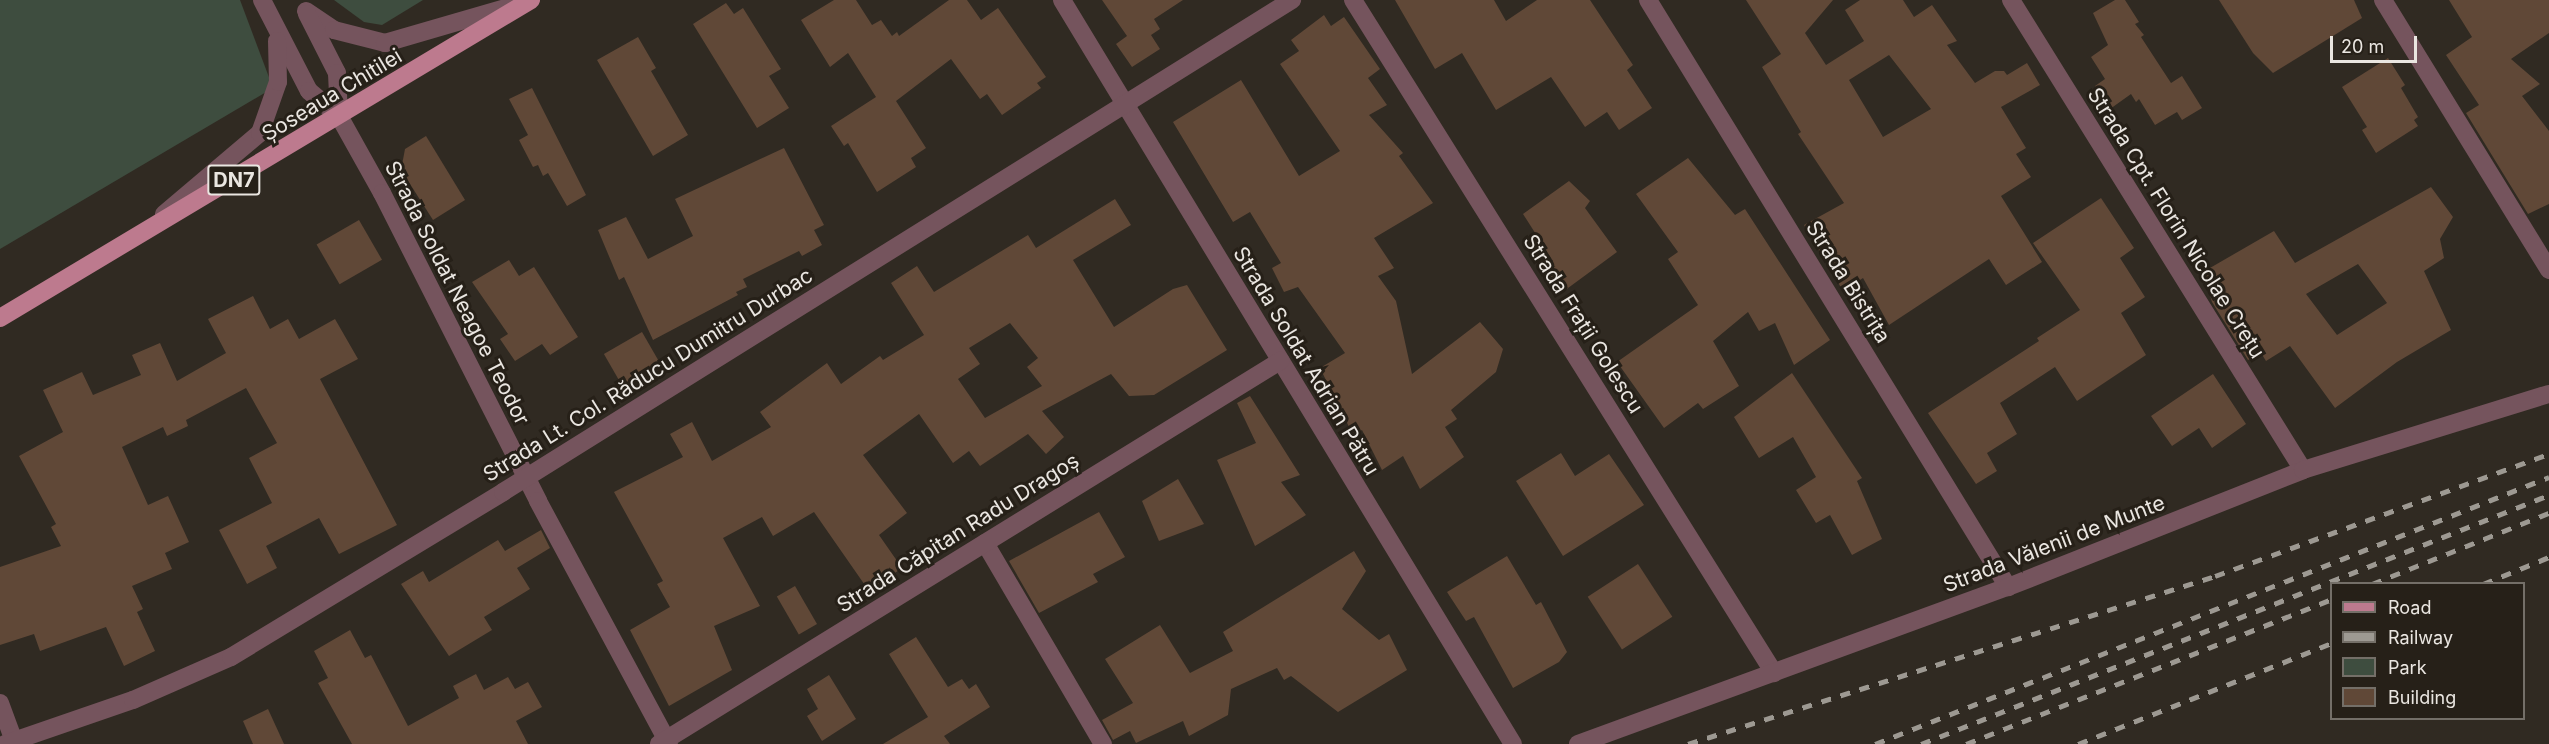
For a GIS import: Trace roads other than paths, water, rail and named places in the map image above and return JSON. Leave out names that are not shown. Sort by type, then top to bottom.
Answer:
[{"type":"main road","name":"Șoseaua Chitilei","points":[[0,318],[129,243],[530,1]]},
{"type":"street","points":[[262,0],[275,30],[309,91],[339,116]]},
{"type":"street","name":"Strada Soldat Adrian Pătru","points":[[1062,0],[1513,744]]},
{"type":"street","name":"Strada Lt. Col. Răducu Dumitru Durbac","points":[[10,742],[133,700],[231,657],[526,478],[1292,0]]},
{"type":"street","name":"Strada Frații Golescu","points":[[1353,0],[1774,673]]},
{"type":"street","name":"Strada Bistrița","points":[[1648,0],[2008,587]]},
{"type":"street","name":"Strada Cpt. Florin Nicolae Crețu","points":[[2011,0],[2303,470]]},
{"type":"street","points":[[2383,0],[2549,270]]},
{"type":"street","points":[[303,6],[334,30],[385,43],[530,1]]},
{"type":"street","points":[[303,6],[337,73],[339,116]]},
{"type":"street","points":[[129,243],[260,133],[278,81],[275,30]]},
{"type":"street","name":"Strada Soldat Neagoe Teodor","points":[[339,116],[665,743]]},
{"type":"street","name":"Strada Căpitan Radu Dragoș","points":[[665,743],[1280,362]]},
{"type":"street","name":"Strada Vălenii de Munte","points":[[1578,744],[2008,587],[2303,470],[2549,394]]},
{"type":"street","points":[[985,543],[1103,744]]},
{"type":"street","points":[[0,703],[10,742]]},
{"type":"railway","points":[[1688,744],[2215,576],[2549,454]]},
{"type":"railway","points":[[1875,744],[2549,477]]},
{"type":"railway","points":[[1921,744],[2549,495]]},
{"type":"railway","points":[[2377,582],[2549,513]]},
{"type":"railway","points":[[2488,582],[2549,557]]},
{"type":"railway","points":[[1966,744],[2330,600]]},
{"type":"railway","points":[[2078,744],[2330,644]]}]
